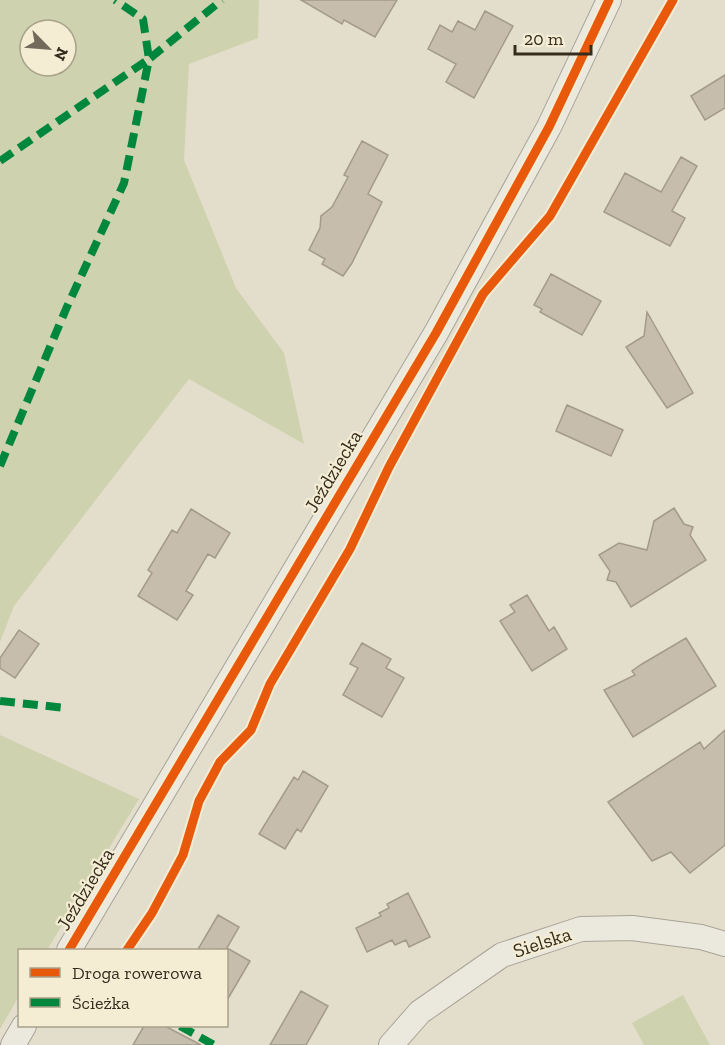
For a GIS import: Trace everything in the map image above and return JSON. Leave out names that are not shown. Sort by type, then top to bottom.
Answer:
[{"type":"street","name":"Jeździecka","points":[[70,949],[430,342],[536,153],[609,0]]},
{"type":"street","name":"Sielska","points":[[391,1045],[420,1012],[502,956],[581,929],[632,928],[701,937],[725,943]]},
{"type":"street","points":[[13,1045],[23,1027]]},
{"type":"green space","points":[[0,0],[259,0],[258,38],[189,64],[184,160],[236,288],[284,353],[304,444],[189,379],[14,606],[0,642]]},
{"type":"green space","points":[[0,735],[139,799],[48,949],[18,949],[18,998],[0,1029]]},
{"type":"green space","points":[[683,995],[710,1045],[644,1045],[632,1023]]},
{"type":"building","points":[[301,0],[397,0],[375,37],[344,20],[342,24]]},
{"type":"building","points":[[485,11],[513,26],[474,98],[446,82],[456,64],[428,49],[440,25],[452,32],[458,21],[475,30]]},
{"type":"building","points":[[725,75],[725,108],[705,120],[691,96]]},
{"type":"building","points":[[362,141],[388,155],[368,194],[382,202],[352,263],[343,276],[322,264],[325,259],[309,250],[320,228],[321,216],[332,207],[348,177],[344,175]]},
{"type":"building","points":[[681,157],[697,166],[672,211],[685,218],[670,246],[604,212],[625,173],[661,192]]},
{"type":"building","points":[[551,274],[601,301],[582,335],[540,312],[542,309],[534,305]]},
{"type":"building","points":[[647,312],[693,393],[667,408],[626,347],[644,336]]},
{"type":"building","points":[[567,405],[623,430],[611,456],[556,431]]},
{"type":"building","points":[[674,508],[684,524],[693,527],[690,535],[706,560],[631,607],[616,582],[607,580],[610,571],[599,555],[619,543],[647,550],[654,521]]},
{"type":"building","points":[[191,509],[230,533],[215,558],[208,554],[186,591],[193,595],[177,620],[138,596],[152,573],[148,570],[172,530],[177,533]]},
{"type":"building","points":[[527,595],[549,631],[554,627],[567,649],[532,671],[500,621],[515,612],[510,605]]},
{"type":"building","points":[[19,630],[39,644],[15,678],[0,668],[0,658]]},
{"type":"building","points":[[686,638],[716,686],[633,737],[604,690],[635,675],[632,671]]},
{"type":"building","points":[[362,643],[391,659],[386,668],[404,678],[382,717],[343,695],[358,668],[350,664]]},
{"type":"building","points":[[725,730],[725,845],[690,873],[671,852],[652,861],[608,802],[700,742],[704,749]]},
{"type":"building","points":[[303,771],[328,786],[301,832],[297,829],[285,849],[259,834],[294,777],[298,780]]},
{"type":"building","points":[[408,893],[430,937],[409,947],[406,940],[395,945],[392,940],[367,952],[356,928],[381,916],[379,913],[389,908],[387,904]]},
{"type":"building","points":[[218,915],[239,927],[227,948],[250,961],[228,999],[228,949],[198,949]]},
{"type":"building","points":[[301,991],[328,1006],[306,1045],[270,1045]]},
{"type":"building","points":[[143,1027],[167,1027],[201,1045],[133,1045]]},
{"type":"marked path","points":[[0,161],[149,59],[143,19],[115,0]]},
{"type":"marked path","points":[[0,466],[66,309],[124,183],[149,59],[222,0]]},
{"type":"marked path","points":[[0,701],[66,708]]},
{"type":"marked path","points":[[182,1027],[214,1045]]},
{"type":"cycle path","points":[[70,949],[436,333],[549,127],[609,0]]},
{"type":"cycle path","points":[[128,949],[152,913],[183,855],[199,801],[220,762],[251,730],[270,684],[350,549],[389,467],[483,294],[550,216],[673,0]]}]
